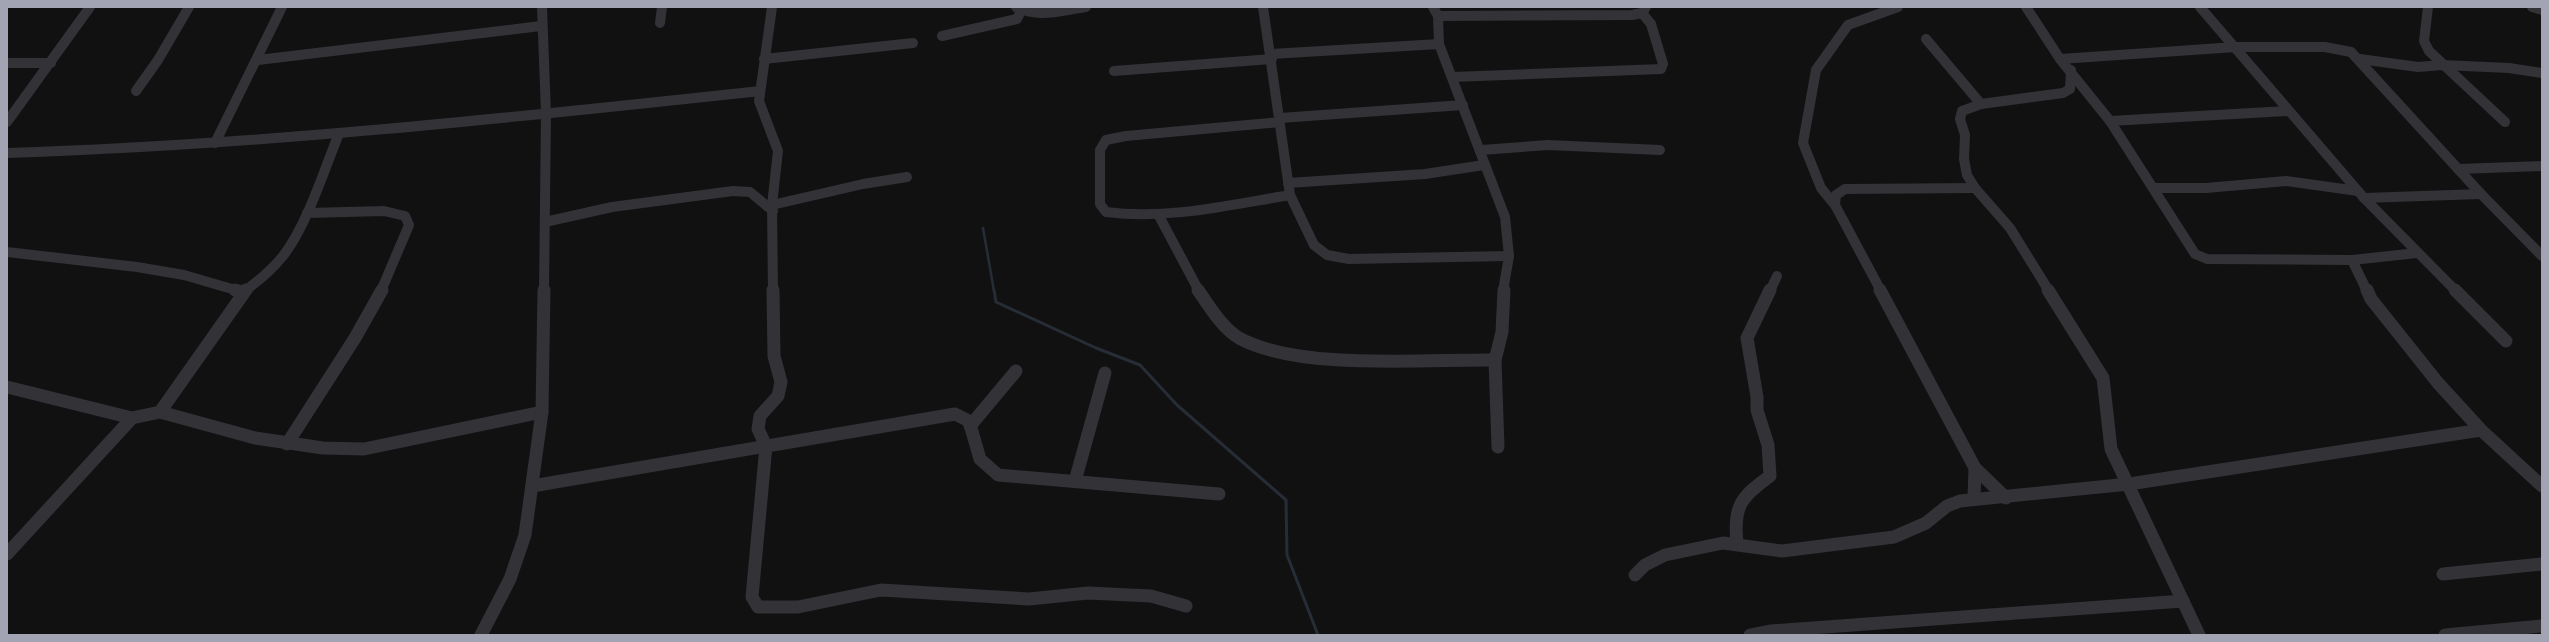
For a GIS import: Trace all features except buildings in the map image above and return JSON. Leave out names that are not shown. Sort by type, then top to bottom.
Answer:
[{"type":"street","points":[[7,122],[51,64],[90,7]]},
{"type":"street","points":[[136,91],[158,60],[189,7]]},
{"type":"street","points":[[215,143],[258,60],[282,7]]},
{"type":"street","points":[[481,635],[510,579],[524,535],[542,412],[546,114],[541,26],[542,7]]},
{"type":"street","points":[[660,23],[662,7]]},
{"type":"street","points":[[772,7],[759,102],[778,151],[772,208],[774,356],[781,382],[778,396],[760,416],[758,429],[766,446],[752,597],[758,607],[798,607],[881,590],[1029,598],[1096,593],[1151,596],[1186,606]]},
{"type":"street","points":[[942,36],[1017,19],[1019,9],[1036,13],[1086,7]]},
{"type":"street","points":[[1263,7],[1272,56],[1290,195],[1314,245],[1327,256],[1349,259],[1509,256]]},
{"type":"street","points":[[1898,7],[1848,25],[1816,70],[1803,143],[1821,188],[1836,205],[1975,468],[2006,498]]},
{"type":"street","points":[[2026,7],[2060,59],[2071,70],[2110,121],[2195,254],[2200,258],[2352,260],[2417,253]]},
{"type":"street","points":[[2200,7],[2236,46],[2287,111],[2361,195],[2506,341]]},
{"type":"street","points":[[2428,7],[2424,40],[2429,51],[2442,65],[2505,122]]},
{"type":"street","points":[[2532,7],[2542,10]]},
{"type":"street","points":[[1452,77],[1661,69],[1663,64],[1651,24],[1644,10],[1632,15],[1435,11],[1439,44],[1463,105],[1481,150],[1484,165],[1505,217],[1509,256],[1502,300],[1502,332],[1495,360],[1498,447]]},
{"type":"street","points":[[258,60],[541,26]]},
{"type":"street","points":[[1926,38],[1981,104]]},
{"type":"street","points":[[764,59],[913,44]]},
{"type":"street","points":[[1114,71],[1272,56],[1439,44]]},
{"type":"street","points":[[2060,59],[2236,46],[2336,48],[2351,52],[2360,59],[2481,194],[2542,256]]},
{"type":"street","points":[[2360,59],[2418,67],[2442,65],[2509,68],[2542,73]]},
{"type":"street","points":[[7,63],[51,64]]},
{"type":"street","points":[[2071,70],[2070,89],[2063,93],[1981,104],[1962,112],[1960,119],[1965,135],[1964,159],[1967,175],[1975,188],[2010,228],[2093,359],[2103,378],[2111,449],[2129,484],[2199,635]]},
{"type":"street","points":[[7,153],[89,151],[338,136],[760,91]]},
{"type":"street","points":[[1290,195],[1158,214],[1122,215],[1106,212],[1100,204],[1100,150],[1106,140],[1126,136],[1280,120],[1463,105]]},
{"type":"street","points":[[2110,121],[2287,111]]},
{"type":"street","points":[[160,412],[243,292],[266,275],[284,255],[308,213],[338,136]]},
{"type":"street","points":[[1481,150],[1512,146],[1578,145],[1660,150]]},
{"type":"street","points":[[1288,183],[1425,174],[1484,165]]},
{"type":"street","points":[[2458,169],[2542,166]]},
{"type":"street","points":[[772,208],[863,184],[907,177]]},
{"type":"street","points":[[2153,188],[2206,188],[2286,181],[2361,195],[2481,194]]},
{"type":"street","points":[[1836,205],[1836,195],[1845,189],[1975,188]]},
{"type":"street","points":[[545,222],[612,207],[738,190],[750,192],[772,208]]},
{"type":"street","points":[[287,444],[362,326],[400,252],[409,225],[405,216],[384,211],[308,213]]},
{"type":"street","points":[[1158,214],[1167,237],[1211,308],[1238,337],[1266,347],[1299,355],[1375,360],[1495,360]]},
{"type":"street","points":[[7,252],[176,273],[243,292]]},
{"type":"street","points":[[2352,260],[2371,298],[2438,383],[2481,430],[2542,486]]},
{"type":"street","points":[[1737,543],[1734,524],[1737,504],[1754,487],[1770,476],[1768,445],[1757,410],[1757,397],[1747,338],[1777,276]]},
{"type":"street","points":[[970,426],[1016,371]]},
{"type":"street","points":[[1075,481],[1105,373]]},
{"type":"street","points":[[7,388],[132,418],[160,412],[255,438],[287,444],[323,448],[364,449],[542,412]]},
{"type":"street","points":[[532,486],[955,414],[964,417],[969,421],[979,460],[985,468],[998,475],[1219,494]]},
{"type":"street","points":[[7,554],[132,418]]},
{"type":"street","points":[[1635,575],[1645,565],[1665,555],[1723,543],[1737,543],[1782,551],[1894,537],[1926,523],[1947,506],[1974,499],[2006,498],[2129,484],[2481,430]]},
{"type":"street","points":[[1974,499],[1975,468]]},
{"type":"street","points":[[2443,574],[2542,564]]},
{"type":"street","points":[[1750,635],[1770,631],[2183,601]]},
{"type":"street","points":[[2450,635],[2542,626]]},
{"type":"waterway","points":[[983,228],[994,291]]},
{"type":"waterway","points":[[994,290],[996,302],[1096,348],[1140,365],[1177,405],[1286,500],[1287,555],[1318,635]]}]
